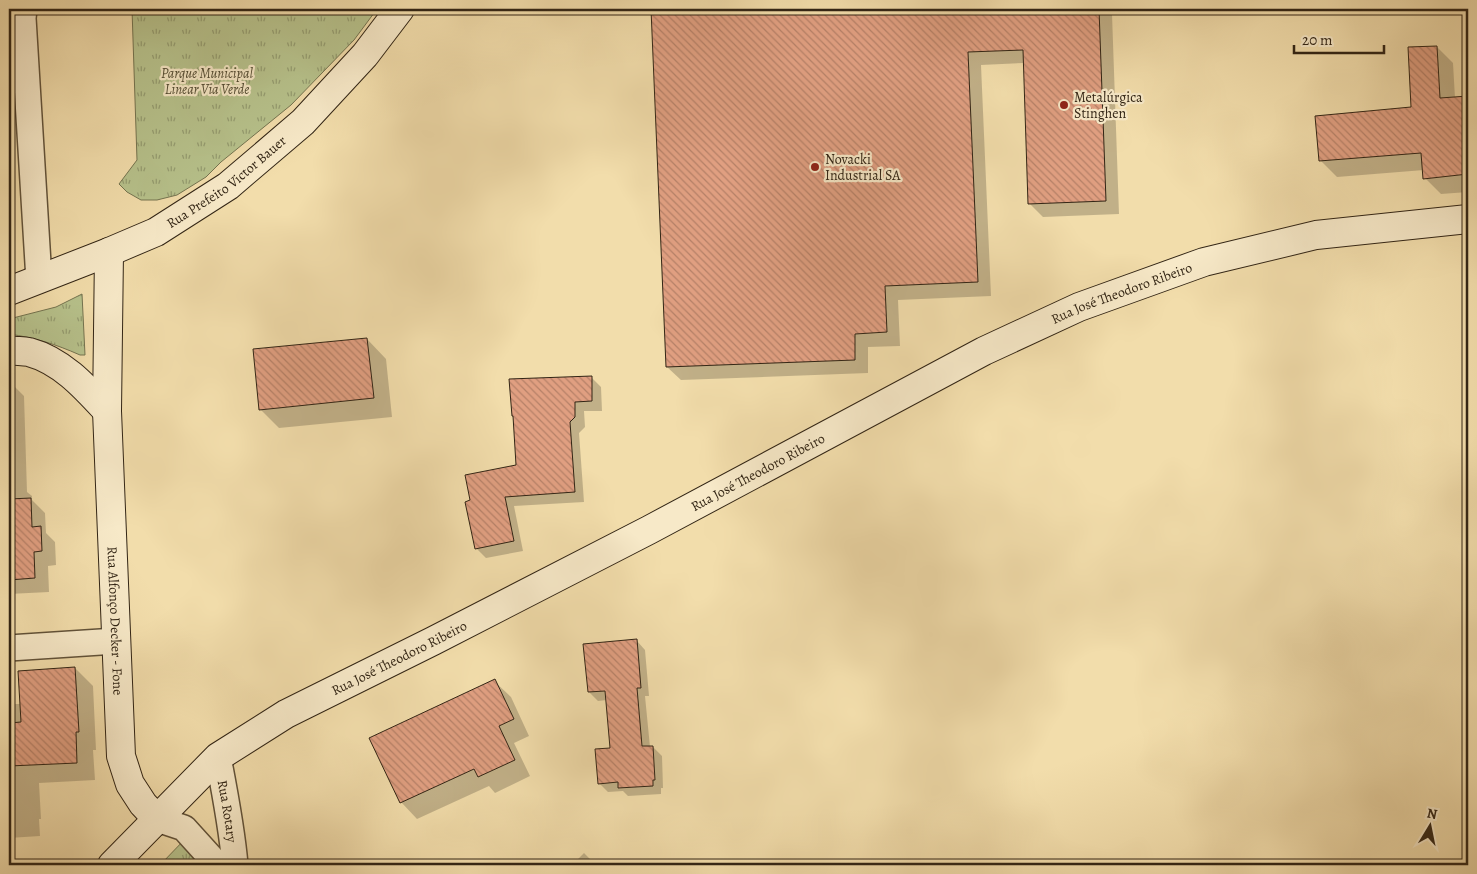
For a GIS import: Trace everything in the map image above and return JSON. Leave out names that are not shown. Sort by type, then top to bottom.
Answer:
[{"type":"main road","name":"Rua Prefeito Victor Bauer","points":[[9,291],[156,232],[228,186],[303,122],[365,55],[400,9]]},
{"type":"main road","name":"Rua José Theodoro Ribeiro","points":[[112,865],[218,757],[286,714],[433,642],[984,351],[1079,308],[1204,262],[1307,237],[1468,219]]},
{"type":"main road","name":"Rua Alfonço Decker - Fone","points":[[109,252],[108,411],[121,756],[130,784],[143,804],[157,819]]},
{"type":"main road","points":[[9,350],[29,352],[57,364],[80,381],[108,411]]},
{"type":"street","points":[[18,15],[39,280]]},
{"type":"street","points":[[9,648],[116,641]]},
{"type":"street","name":"Rua Rotary","points":[[218,757],[229,816],[235,865]]},
{"type":"street","name":"Rua Rotary","points":[[157,819],[184,828],[216,865]]},
{"type":"green space","name":"Parque Municipal Linear Via Verde","points":[[132,9],[377,9],[354,40],[291,105],[221,162],[206,177],[177,195],[157,200],[141,200],[127,192],[119,184],[137,160]]},
{"type":"green space","points":[[82,294],[85,355],[37,340],[9,334],[9,319],[56,307]]},
{"type":"green space","points":[[187,837],[197,851],[199,865],[160,865]]},
{"type":"building","name":"Novacki Industrial SA","points":[[651,9],[1099,9],[1106,201],[1028,204],[1023,50],[968,52],[978,282],[885,286],[887,332],[855,334],[855,360],[666,367]]},
{"type":"building","points":[[1437,46],[1440,98],[1468,96],[1468,138],[1465,138],[1468,174],[1423,179],[1421,153],[1319,161],[1315,116],[1411,107],[1408,47]]},
{"type":"building","points":[[367,338],[374,398],[259,410],[253,349]]},
{"type":"building","points":[[592,376],[592,401],[575,402],[575,417],[570,422],[575,492],[505,497],[514,541],[475,549],[465,502],[470,500],[465,475],[516,465],[509,379]]},
{"type":"building","points":[[31,498],[32,527],[41,526],[42,551],[34,552],[35,578],[9,580],[9,499]]},
{"type":"building","points":[[637,639],[641,688],[637,688],[642,746],[653,746],[655,780],[653,780],[653,786],[618,788],[618,782],[598,784],[595,749],[610,748],[605,691],[588,692],[583,644]]},
{"type":"building","points":[[75,667],[79,732],[76,732],[77,763],[9,766],[9,723],[21,722],[18,671]]},
{"type":"building","points":[[495,679],[514,719],[499,726],[515,760],[478,777],[474,769],[400,803],[369,738]]},
{"type":"place","name":"Metalúrgica Stinghen","points":[[1064,105]]},
{"type":"place","name":"Novacki Industrial SA","points":[[815,167]]}]
